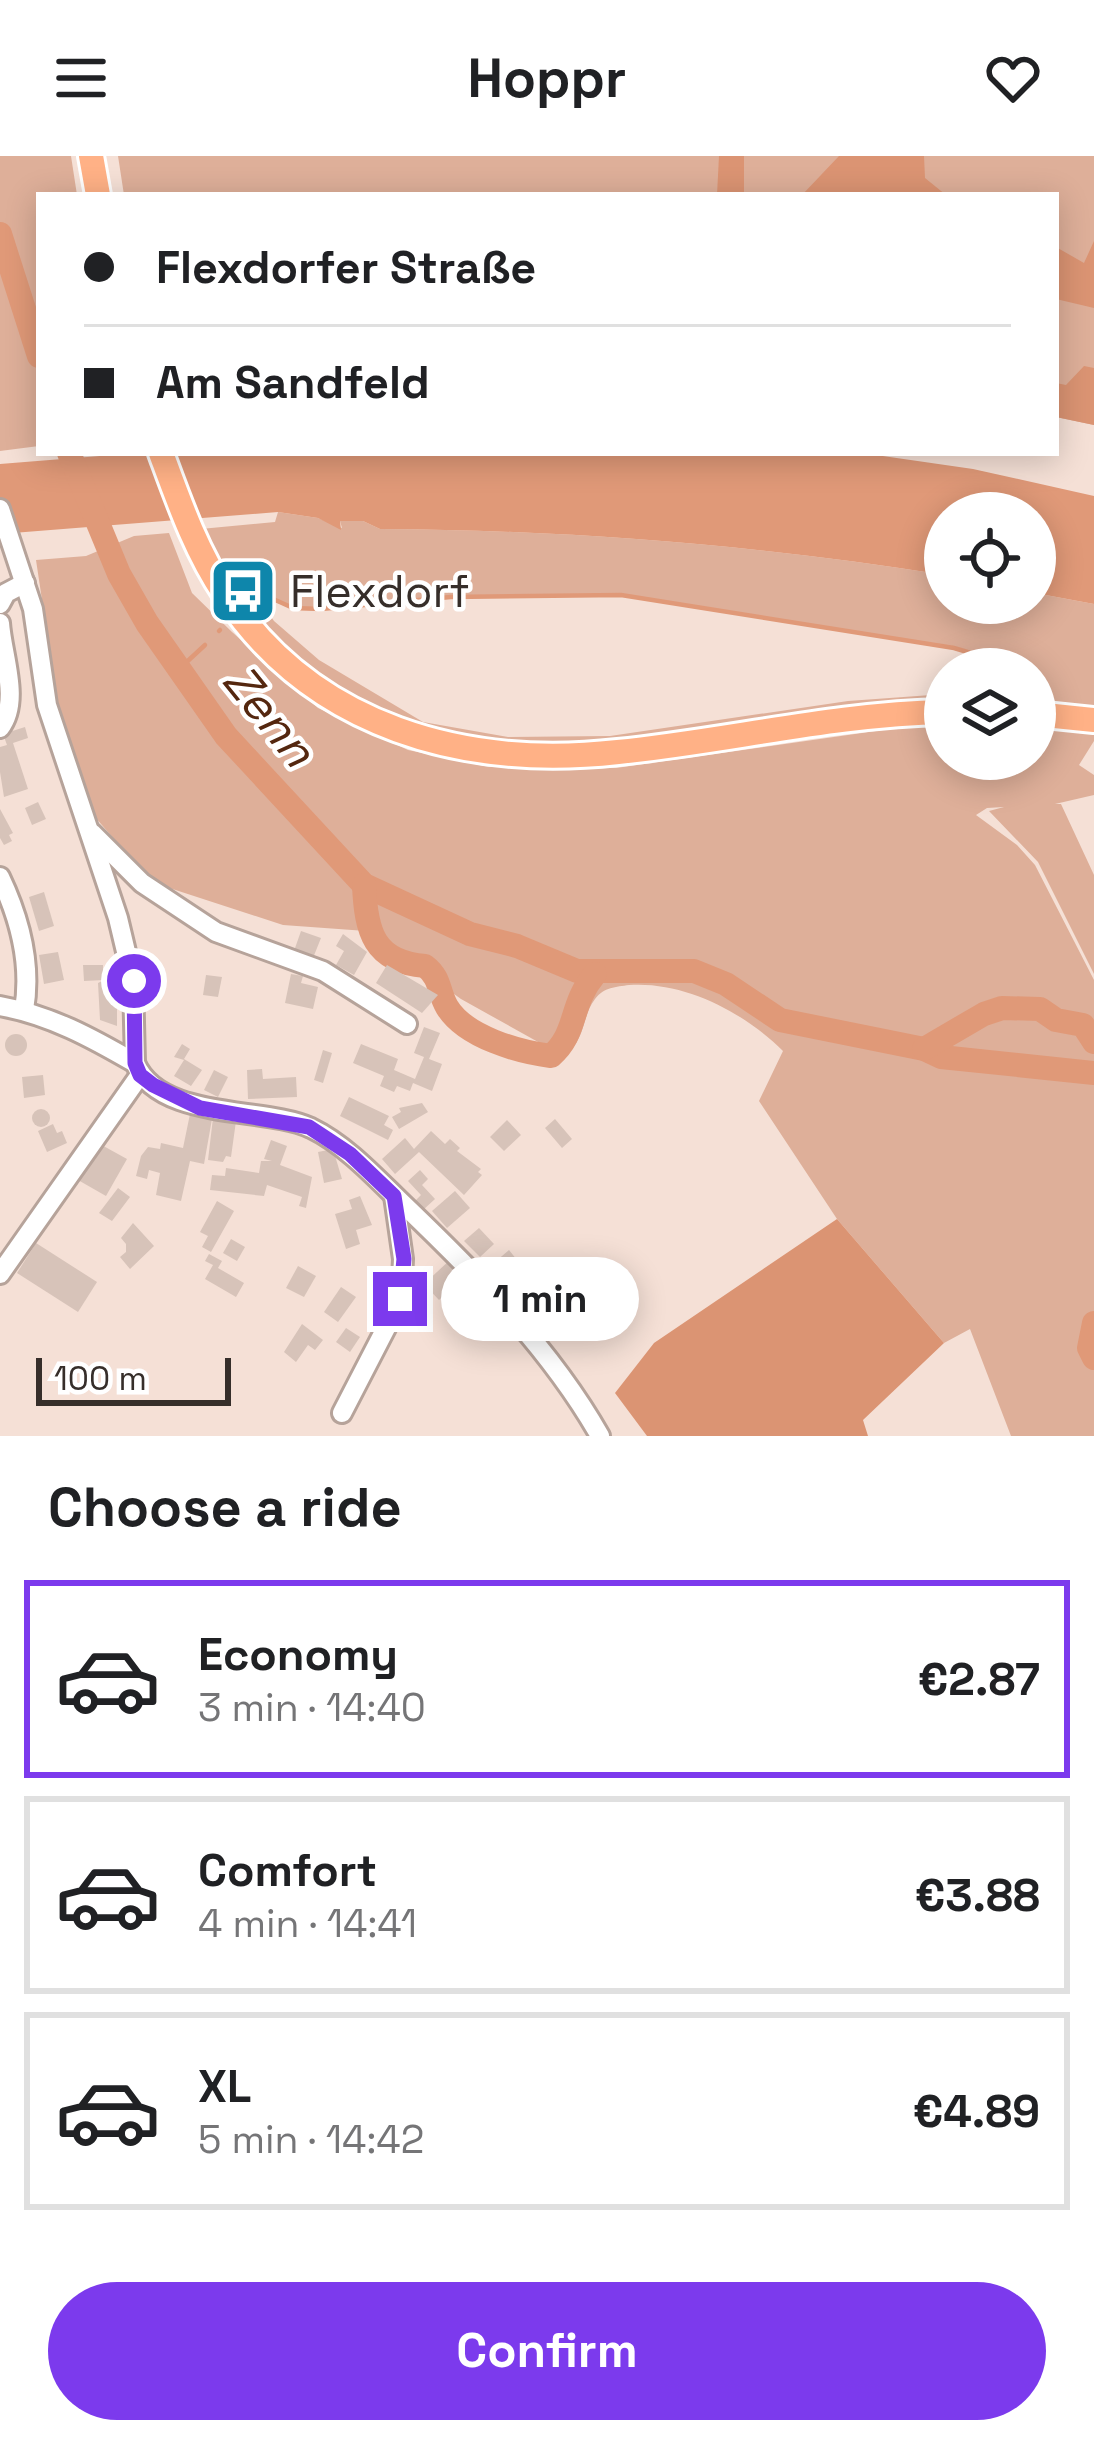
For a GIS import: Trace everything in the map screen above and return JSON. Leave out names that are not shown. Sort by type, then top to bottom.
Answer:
[{"type":"main road","points":[[91,156],[97,192]]},
{"type":"main road","points":[[162,456],[190,530],[242,618],[275,656],[350,711],[410,736],[502,754],[581,755],[924,714]]},
{"type":"main road","points":[[1056,716],[1094,720]]},
{"type":"street","points":[[0,509],[33,609],[46,705],[134,981],[138,1069],[0,1274]]},
{"type":"street","points":[[0,604],[6,593],[25,583]]},
{"type":"street","points":[[0,623],[9,688],[8,718],[0,728]]},
{"type":"street","points":[[88,829],[142,883],[216,932],[323,971],[407,1024]]},
{"type":"street","points":[[0,877],[21,929],[27,973],[24,1010]]},
{"type":"street","points":[[0,1006],[80,1031],[200,1108],[309,1127],[350,1154],[461,1259],[525,1332],[586,1410],[600,1436]]},
{"type":"street","points":[[342,1413],[400,1299],[404,1259],[394,1196]]},
{"type":"shaded area","points":[[0,156],[71,156],[77,192],[36,192],[36,446],[0,451]]},
{"type":"shaded area","points":[[118,156],[1094,156],[1094,425],[1059,418],[1059,192],[124,192]]},
{"type":"shaded area","points":[[719,156],[744,156],[744,192],[717,192]]},
{"type":"shaded area","points":[[839,156],[924,156],[925,178],[942,192],[805,192]]},
{"type":"shaded area","points":[[1094,241],[1094,308],[1059,300],[1059,249],[1084,263]]},
{"type":"shaded area","points":[[1084,366],[1094,368],[1094,425],[1059,418],[1059,384],[1066,385]]},
{"type":"shaded area","points":[[100,456],[883,456],[973,469],[1094,496],[1094,604],[1056,597],[1056,492],[924,492],[924,572],[664,541],[380,529],[363,521],[340,521],[341,530],[318,518],[278,512],[0,534],[0,464]]},
{"type":"shaded area","points":[[278,512],[318,518],[342,528],[340,521],[363,521],[380,529],[593,536],[805,555],[924,572],[924,624],[1056,624],[1056,597],[1094,604],[1094,720],[1056,716],[1056,648],[954,648],[621,595],[451,597],[321,609],[271,601],[264,607],[319,660],[423,722],[508,737],[610,736],[848,701],[924,696],[924,715],[674,745],[462,749],[311,686],[190,530],[275,522]]},
{"type":"shaded area","points":[[169,533],[192,593],[318,708],[408,750],[489,767],[616,768],[924,726],[924,780],[1056,780],[1056,727],[1094,732],[1094,741],[1079,765],[1094,775],[1094,795],[1055,804],[1061,804],[1094,875],[1094,974],[1038,862],[989,811],[1004,807],[987,808],[976,815],[1017,845],[1035,865],[1094,980],[1094,1436],[1011,1436],[970,1329],[944,1343],[837,1219],[759,1101],[783,1051],[732,1012],[671,988],[610,988],[595,999],[565,1057],[461,999],[366,931],[283,925],[151,882],[95,817],[59,713],[36,560],[86,556],[134,536]]},
{"type":"shaded area","points":[[837,1219],[944,1343],[863,1420],[868,1436],[647,1436],[615,1393],[654,1343]]},
{"type":"building","points":[[25,727],[28,738],[13,743],[28,789],[4,797],[0,747],[7,745],[3,734]]},
{"type":"building","points":[[38,802],[46,819],[32,825],[25,808]]},
{"type":"building","points":[[0,809],[13,833],[9,835],[12,841],[4,845],[0,838]]},
{"type":"building","points":[[44,892],[54,926],[39,931],[29,897]]},
{"type":"building","points":[[301,931],[321,938],[313,958],[294,951]]},
{"type":"building","points":[[343,934],[367,952],[354,975],[336,965],[344,951],[336,946]]},
{"type":"building","points":[[58,952],[64,980],[44,984],[39,955]]},
{"type":"building","points":[[157,961],[160,985],[147,986],[144,962]]},
{"type":"building","points":[[83,965],[103,965],[103,974],[117,973],[117,1026],[100,1020],[98,983],[104,980],[84,981]]},
{"type":"building","points":[[387,965],[438,995],[422,1013],[376,983]]},
{"type":"building","points":[[291,974],[303,976],[301,983],[318,987],[313,1009],[285,1003]]},
{"type":"building","points":[[206,975],[222,977],[218,997],[203,995]]},
{"type":"building","points":[[424,1027],[440,1033],[429,1059],[442,1064],[432,1091],[413,1083],[410,1091],[397,1086],[394,1092],[380,1086],[384,1076],[353,1063],[361,1044],[398,1059],[394,1070],[415,1079],[424,1057],[414,1053]]},
{"type":"building","points":[[16,1034],[27,1045],[16,1056],[5,1045]]},
{"type":"building","points":[[182,1044],[190,1049],[184,1059],[202,1070],[191,1086],[174,1076],[184,1060],[174,1057]]},
{"type":"building","points":[[323,1050],[332,1053],[323,1083],[314,1080]]},
{"type":"building","points":[[262,1069],[263,1079],[296,1077],[297,1097],[248,1099],[247,1070]]},
{"type":"building","points":[[214,1070],[228,1077],[218,1097],[204,1090]]},
{"type":"building","points":[[43,1075],[45,1095],[24,1098],[22,1077]]},
{"type":"building","points":[[349,1097],[389,1116],[384,1125],[393,1130],[388,1140],[340,1116]]},
{"type":"building","points":[[422,1103],[428,1112],[399,1129],[392,1117],[401,1112],[399,1108]]},
{"type":"building","points":[[41,1109],[50,1118],[41,1127],[32,1118]]},
{"type":"building","points":[[190,1114],[212,1119],[204,1164],[190,1161],[181,1201],[156,1195],[160,1173],[149,1170],[147,1179],[136,1176],[141,1156],[148,1147],[160,1149],[161,1143],[183,1148]]},
{"type":"building","points":[[213,1118],[236,1121],[231,1157],[223,1162],[208,1160]]},
{"type":"building","points":[[555,1119],[572,1139],[562,1148],[545,1128]]},
{"type":"building","points":[[507,1120],[521,1135],[504,1151],[490,1137]]},
{"type":"building","points":[[53,1124],[67,1143],[47,1152],[38,1131]]},
{"type":"building","points":[[431,1131],[445,1144],[450,1139],[460,1148],[457,1151],[481,1169],[482,1175],[464,1195],[419,1152],[395,1174],[382,1159],[405,1138],[414,1149]]},
{"type":"building","points":[[271,1140],[287,1146],[280,1165],[312,1177],[306,1208],[299,1206],[302,1197],[267,1185],[264,1196],[210,1190],[212,1175],[225,1176],[226,1168],[259,1173],[261,1161],[272,1161],[264,1159]]},
{"type":"building","points":[[98,1143],[127,1159],[106,1196],[78,1180]]},
{"type":"building","points":[[333,1149],[342,1179],[324,1183],[318,1152]]},
{"type":"building","points":[[420,1170],[428,1179],[422,1185],[435,1199],[423,1210],[415,1201],[421,1195],[408,1181]]},
{"type":"building","points":[[118,1188],[130,1197],[112,1221],[99,1213]]},
{"type":"building","points":[[455,1191],[470,1208],[447,1228],[432,1211]]},
{"type":"building","points":[[360,1196],[372,1225],[356,1230],[360,1244],[346,1249],[335,1214],[352,1209],[349,1200]]},
{"type":"building","points":[[217,1201],[234,1211],[211,1252],[202,1247],[208,1236],[200,1232]]},
{"type":"building","points":[[133,1223],[154,1246],[130,1269],[120,1257],[126,1252],[121,1238]]},
{"type":"building","points":[[479,1228],[494,1244],[480,1257],[464,1241]]},
{"type":"building","points":[[231,1239],[245,1247],[237,1261],[223,1253]]},
{"type":"building","points":[[36,1243],[97,1282],[78,1312],[17,1273]]},
{"type":"building","points":[[509,1250],[517,1260],[512,1265],[517,1270],[501,1283],[488,1268]]},
{"type":"building","points":[[209,1254],[222,1261],[218,1268],[244,1283],[236,1297],[205,1279],[213,1265],[205,1261]]},
{"type":"building","points":[[451,1259],[466,1275],[439,1300],[424,1284]]},
{"type":"building","points":[[298,1266],[316,1276],[304,1297],[286,1288]]},
{"type":"building","points":[[341,1287],[356,1297],[338,1322],[324,1312]]},
{"type":"building","points":[[302,1324],[323,1340],[315,1350],[308,1345],[296,1362],[284,1352]]},
{"type":"building","points":[[346,1328],[360,1337],[350,1352],[336,1342]]},
{"type":"waterway","name":"Zenn","points":[[0,234],[36,347]]},
{"type":"waterway","name":"Zenn","points":[[70,456],[119,574],[147,623],[226,736],[364,885],[470,934],[517,946],[577,971],[694,971],[726,984],[780,1020],[924,1049],[941,1057],[1094,1073]]},
{"type":"waterway","points":[[260,593],[293,608],[321,609],[451,597],[621,595],[954,648]]},
{"type":"waterway","points":[[178,670],[205,645]]},
{"type":"waterway","name":"Zenn","points":[[364,885],[367,917],[376,942],[394,958],[425,966],[455,1018],[494,1041],[551,1056],[566,1038],[595,974]]},
{"type":"waterway","name":"Zenn","points":[[924,1049],[1002,1008],[1040,1009],[1056,1020],[1083,1025],[1094,1042]]},
{"type":"waterway","name":"Zenn","points":[[1094,1323],[1089,1348],[1094,1358]]},
{"type":"place","name":"Flexdorf","points":[[243,591]]},
{"type":"route","points":[[134,981],[135,1063],[140,1075],[200,1108],[309,1127],[350,1154],[394,1196],[404,1259],[400,1299]]}]
